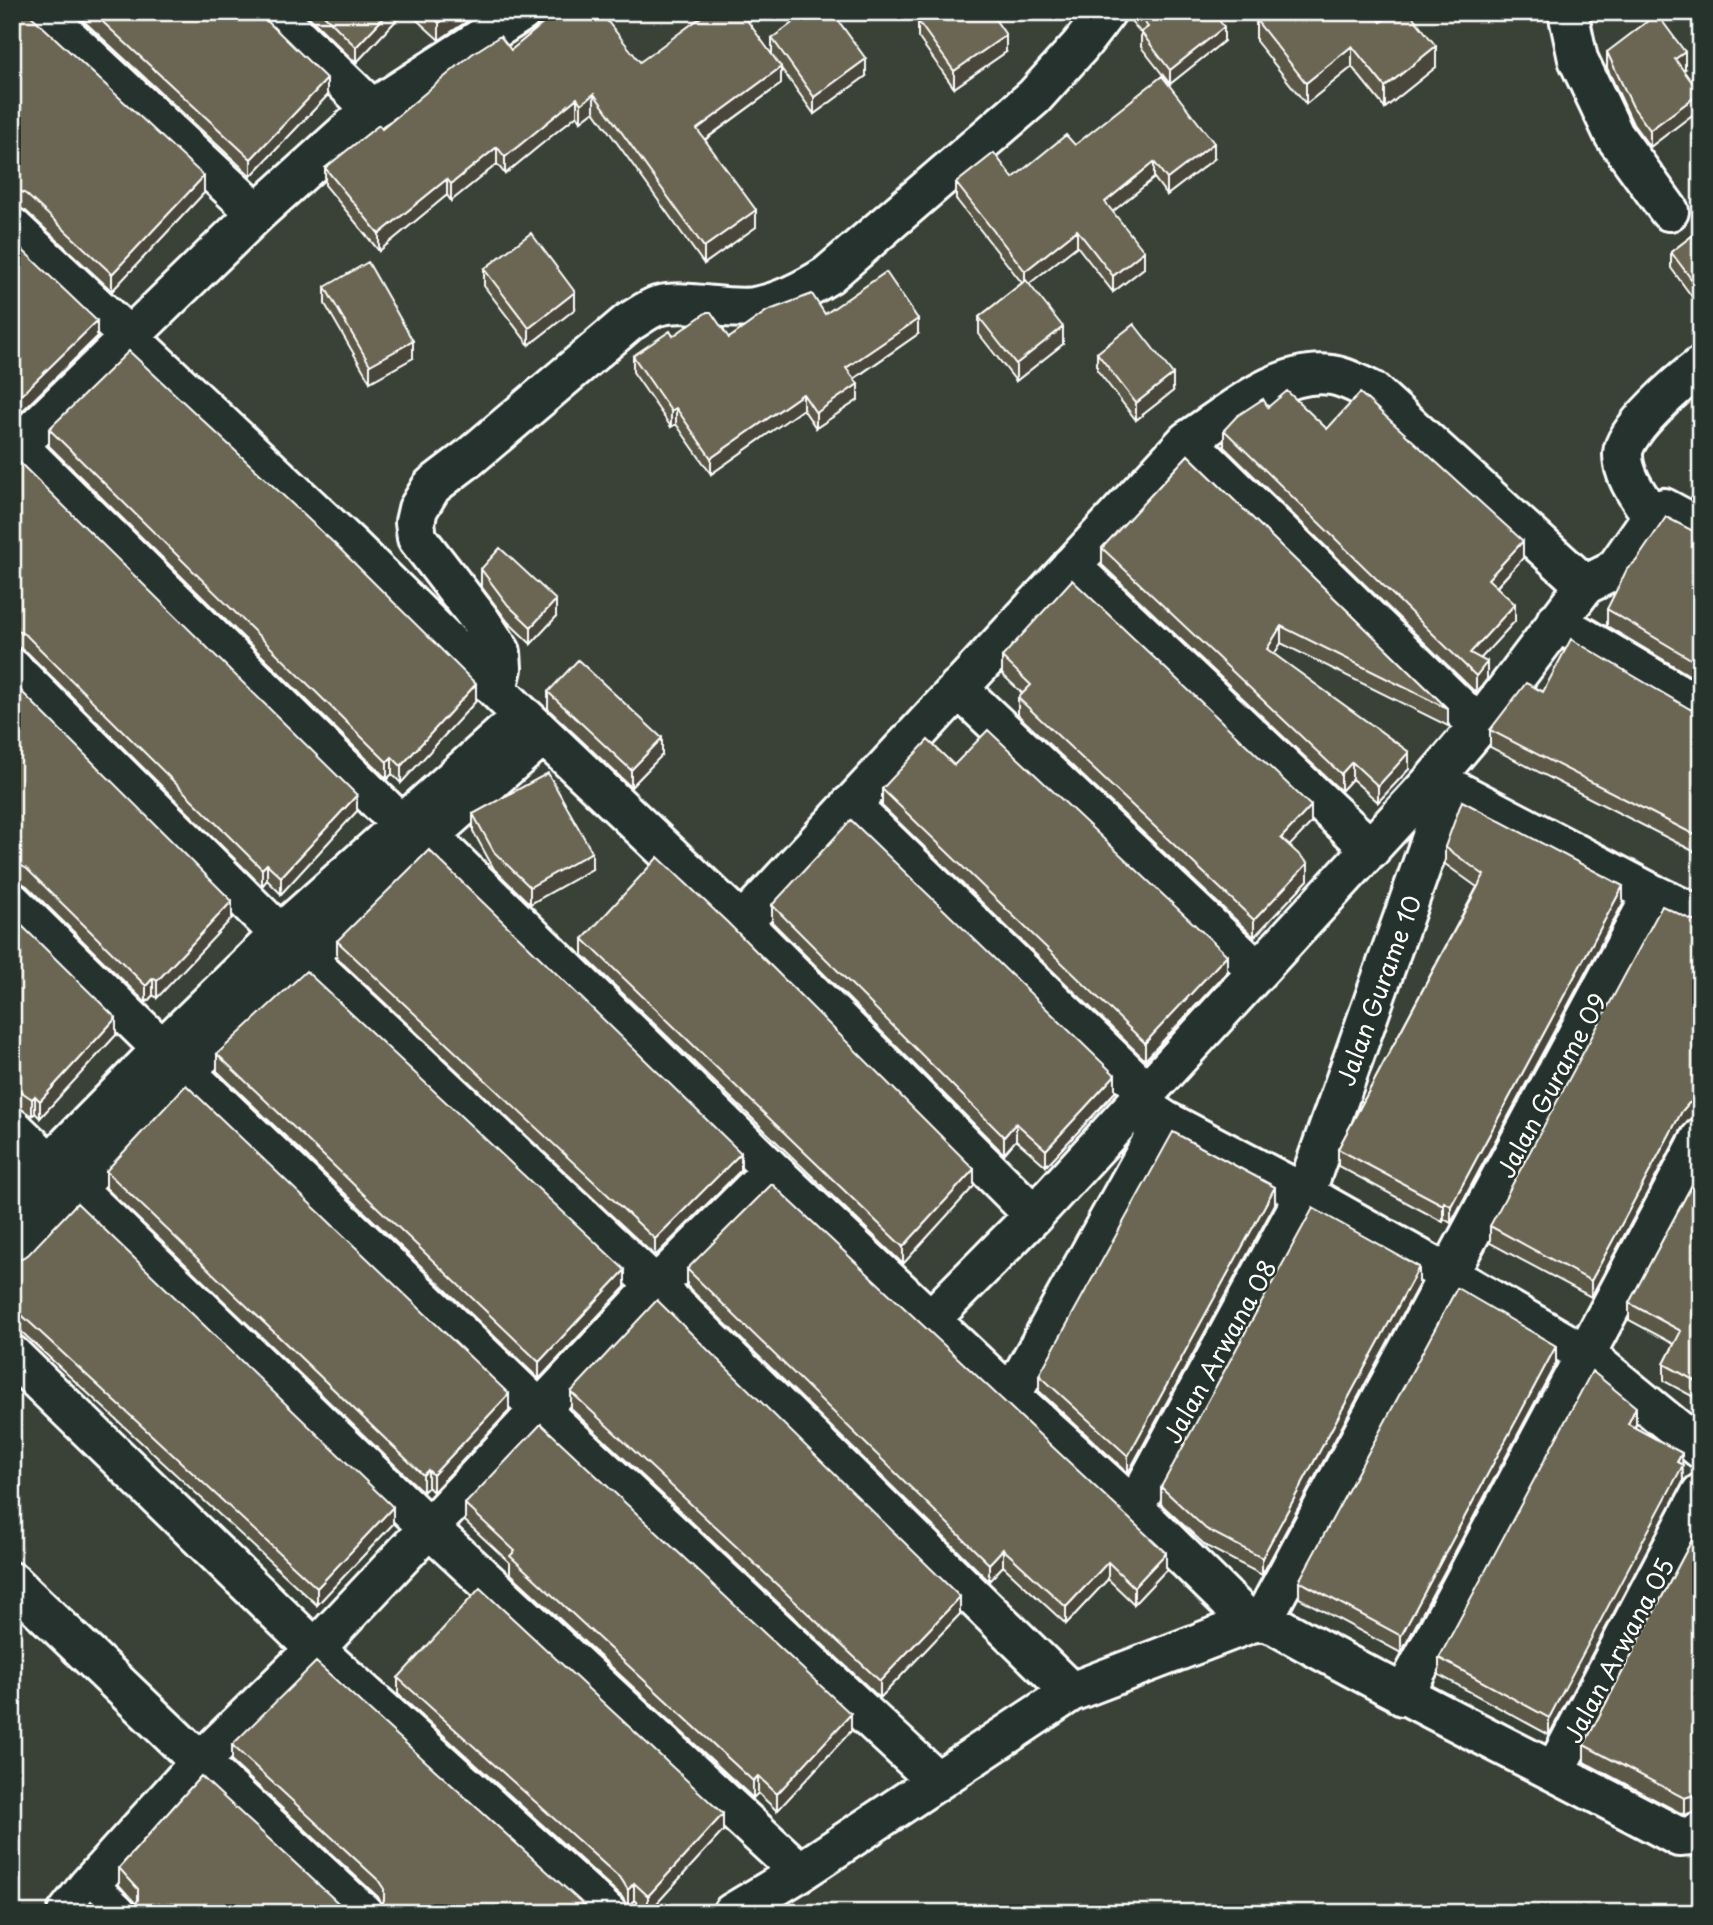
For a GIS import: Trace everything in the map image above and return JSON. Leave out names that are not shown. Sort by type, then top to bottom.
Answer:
[{"type":"street","points":[[41,12],[257,213]]},
{"type":"street","points":[[272,12],[372,109]]},
{"type":"street","points":[[521,714],[502,668],[501,652],[417,538],[415,522],[418,509],[432,486],[629,322],[656,307],[677,304],[717,308],[755,307],[790,296],[828,275],[1034,97],[1080,46],[1106,12]]},
{"type":"street","points":[[1568,12],[1578,59],[1614,135],[1669,211]]},
{"type":"street","points":[[521,13],[372,109],[257,213],[14,446],[930,1320],[1257,1622]]},
{"type":"street","points":[[12,227],[351,546],[521,714],[742,923],[1034,1215]]},
{"type":"street","points":[[1701,366],[1634,429],[1626,440],[1623,455],[1632,486],[1658,512],[1701,528]]},
{"type":"street","points":[[742,923],[1187,441],[1268,388],[1290,379],[1306,374],[1331,375],[1372,391],[1585,585]]},
{"type":"street","points":[[1187,441],[1479,726]]},
{"type":"street","points":[[930,1320],[1034,1215],[1150,1105],[1258,971],[1371,849],[1442,783],[1479,726],[1556,621],[1585,585],[1619,565],[1658,512]]},
{"type":"street","points":[[1071,566],[1371,849]]},
{"type":"street","points":[[1556,621],[1701,706]]},
{"type":"street","points":[[12,668],[293,946],[656,1286],[1070,1692]]},
{"type":"street","points":[[958,688],[1258,971]]},
{"type":"street","points":[[12,1257],[63,1174],[174,1060],[415,830],[521,714]]},
{"type":"street","points":[[1442,783],[1701,917]]},
{"type":"street","name":"Jalan Gurame 10","points":[[1305,1194],[1442,783]]},
{"type":"street","points":[[850,805],[1150,1105],[1585,1354],[1701,1449]]},
{"type":"street","name":"Jalan Gurame 09","points":[[1257,1622],[1449,1275],[1653,894]]},
{"type":"street","points":[[12,902],[541,1411],[937,1781]]},
{"type":"street","points":[[1012,1396],[1150,1105]]},
{"type":"street","points":[[12,1127],[429,1528],[800,1872]]},
{"type":"street","points":[[1403,1696],[1701,1138]]},
{"type":"street","points":[[117,1913],[78,1899],[200,1762],[314,1649],[656,1286],[772,1170]]},
{"type":"street","points":[[12,1202],[63,1174]]},
{"type":"street","name":"Jalan Arwana 08","points":[[1134,1508],[1305,1194]]},
{"type":"street","points":[[12,1355],[314,1649],[607,1913]]},
{"type":"street","name":"Jalan Arwana 05","points":[[1555,1770],[1701,1493]]},
{"type":"street","points":[[12,1582],[363,1913]]},
{"type":"street","points":[[732,1913],[800,1872],[1070,1692],[1257,1622],[1275,1625],[1403,1696],[1555,1770],[1679,1837],[1691,1836],[1701,1831]]},
{"type":"building","points":[[12,12],[27,12],[204,176],[112,274],[26,194],[12,189]]},
{"type":"building","points":[[92,12],[258,12],[327,79],[251,159]]},
{"type":"building","points":[[321,12],[389,12],[356,47]]},
{"type":"building","points":[[427,12],[455,12],[439,23]]},
{"type":"building","points":[[557,12],[600,12],[640,62],[708,12],[741,12],[781,67],[697,129],[756,210],[704,247],[594,94],[581,104],[577,98],[505,157],[497,147],[451,184],[447,179],[379,234],[325,168],[379,125],[382,129],[472,54],[500,36],[511,50]]},
{"type":"building","points":[[807,12],[832,12],[866,59],[814,97],[772,38]]},
{"type":"building","points":[[929,12],[990,12],[1006,35],[954,71],[918,21]]},
{"type":"building","points":[[1136,12],[1213,12],[1224,27],[1170,70],[1141,32],[1148,27]]},
{"type":"building","points":[[1265,12],[1373,12],[1381,22],[1393,12],[1409,12],[1436,46],[1385,87],[1352,46],[1306,83],[1256,20]]},
{"type":"building","points":[[1657,14],[1685,52],[1675,59],[1700,93],[1650,130],[1633,107],[1607,52]]},
{"type":"building","points":[[1162,76],[1214,143],[1167,179],[1154,162],[1105,202],[1144,251],[1113,276],[1077,230],[1025,271],[956,183],[994,153],[1013,178],[1066,135],[1075,145]]},
{"type":"building","points":[[1701,229],[1701,292],[1671,252]]},
{"type":"building","points":[[531,233],[575,292],[529,328],[484,269]]},
{"type":"building","points":[[12,240],[97,321],[14,402],[12,402]]},
{"type":"building","points":[[368,262],[413,341],[370,365],[325,287]]},
{"type":"building","points":[[886,272],[918,319],[846,368],[858,384],[816,413],[803,394],[711,458],[676,408],[671,411],[633,356],[670,331],[673,336],[707,312],[711,312],[729,338],[767,311],[812,294],[825,314]]},
{"type":"building","points":[[1026,280],[1063,327],[1016,364],[979,317]]},
{"type":"building","points":[[1134,324],[1173,374],[1136,403],[1097,353]]},
{"type":"building","points":[[129,351],[336,545],[476,684],[401,766],[392,757],[387,762],[49,429]]},
{"type":"building","points":[[1287,391],[1327,429],[1360,393],[1523,541],[1488,579],[1515,604],[1470,653],[1487,662],[1476,676],[1224,430],[1237,416],[1263,399],[1268,407]]},
{"type":"building","points":[[12,455],[357,795],[281,877],[267,864],[262,869],[27,636],[12,630]]},
{"type":"building","points":[[1188,455],[1448,709],[1281,626],[1267,649],[1409,752],[1378,786],[1352,762],[1341,774],[1102,548]]},
{"type":"building","points":[[1666,517],[1701,535],[1701,665],[1607,609],[1627,569],[1636,561]]},
{"type":"building","points":[[500,548],[556,600],[531,627],[508,605],[481,569]]},
{"type":"building","points":[[1072,580],[1311,806],[1281,838],[1308,863],[1254,920],[1018,698],[1031,685],[1002,657]]},
{"type":"building","points":[[1571,639],[1690,709],[1701,712],[1701,838],[1490,730],[1526,683],[1543,692]]},
{"type":"building","points":[[578,660],[662,738],[631,770],[548,692]]},
{"type":"building","points":[[12,682],[232,901],[157,981],[153,978],[146,986],[27,869],[12,864]]},
{"type":"building","points":[[988,730],[1227,955],[1145,1043],[882,789],[928,740],[954,765]]},
{"type":"building","points":[[548,773],[592,852],[530,887],[494,852],[473,814]]},
{"type":"building","points":[[1462,801],[1623,886],[1451,1206],[1444,1202],[1443,1205],[1338,1149],[1484,875],[1445,847]]},
{"type":"building","points":[[851,820],[1115,1075],[1046,1150],[1016,1123],[1004,1137],[772,905]]},
{"type":"building","points":[[429,850],[741,1153],[655,1239],[337,941]]},
{"type":"building","points":[[658,857],[727,922],[974,1169],[903,1247],[583,939]]},
{"type":"building","points":[[1662,906],[1692,920],[1701,920],[1701,1100],[1689,1103],[1682,1111],[1591,1281],[1490,1226]]},
{"type":"building","points":[[12,916],[116,1018],[40,1101],[35,1096],[32,1099],[17,1089],[12,1089]]},
{"type":"building","points":[[306,971],[625,1270],[539,1362],[217,1054]]},
{"type":"building","points":[[186,1085],[509,1394],[433,1475],[428,1470],[423,1475],[106,1171]]},
{"type":"building","points":[[1173,1132],[1275,1187],[1128,1456],[1039,1375]]},
{"type":"building","points":[[1701,1168],[1701,1384],[1664,1364],[1681,1331],[1629,1303]]},
{"type":"building","points":[[772,1184],[1166,1553],[1134,1587],[1108,1562],[1066,1607],[1003,1549],[989,1564],[687,1269]]},
{"type":"building","points":[[77,1203],[393,1507],[317,1588],[12,1306],[12,1264],[28,1255]]},
{"type":"building","points":[[1313,1208],[1419,1267],[1262,1558],[1206,1529],[1161,1487]]},
{"type":"building","points":[[1457,1288],[1556,1346],[1401,1636],[1299,1581]]},
{"type":"building","points":[[657,1300],[960,1597],[880,1681],[571,1392]]},
{"type":"building","points":[[1592,1371],[1636,1407],[1628,1424],[1682,1453],[1677,1462],[1683,1465],[1549,1718],[1439,1658]]},
{"type":"building","points":[[541,1424],[851,1714],[777,1794],[758,1776],[753,1781],[510,1556],[515,1551],[465,1504]]},
{"type":"building","points":[[1701,1523],[1701,1793],[1684,1798],[1584,1745]]},
{"type":"building","points":[[480,1588],[723,1814],[648,1896],[634,1883],[628,1890],[622,1880],[398,1678]]},
{"type":"building","points":[[316,1662],[593,1913],[376,1913],[384,1900],[384,1889],[378,1880],[232,1745]]},
{"type":"building","points":[[201,1776],[349,1913],[130,1913],[138,1900],[138,1889],[119,1868]]},
{"type":"building","points":[[91,1901],[103,1913],[79,1913],[84,1910]]}]
